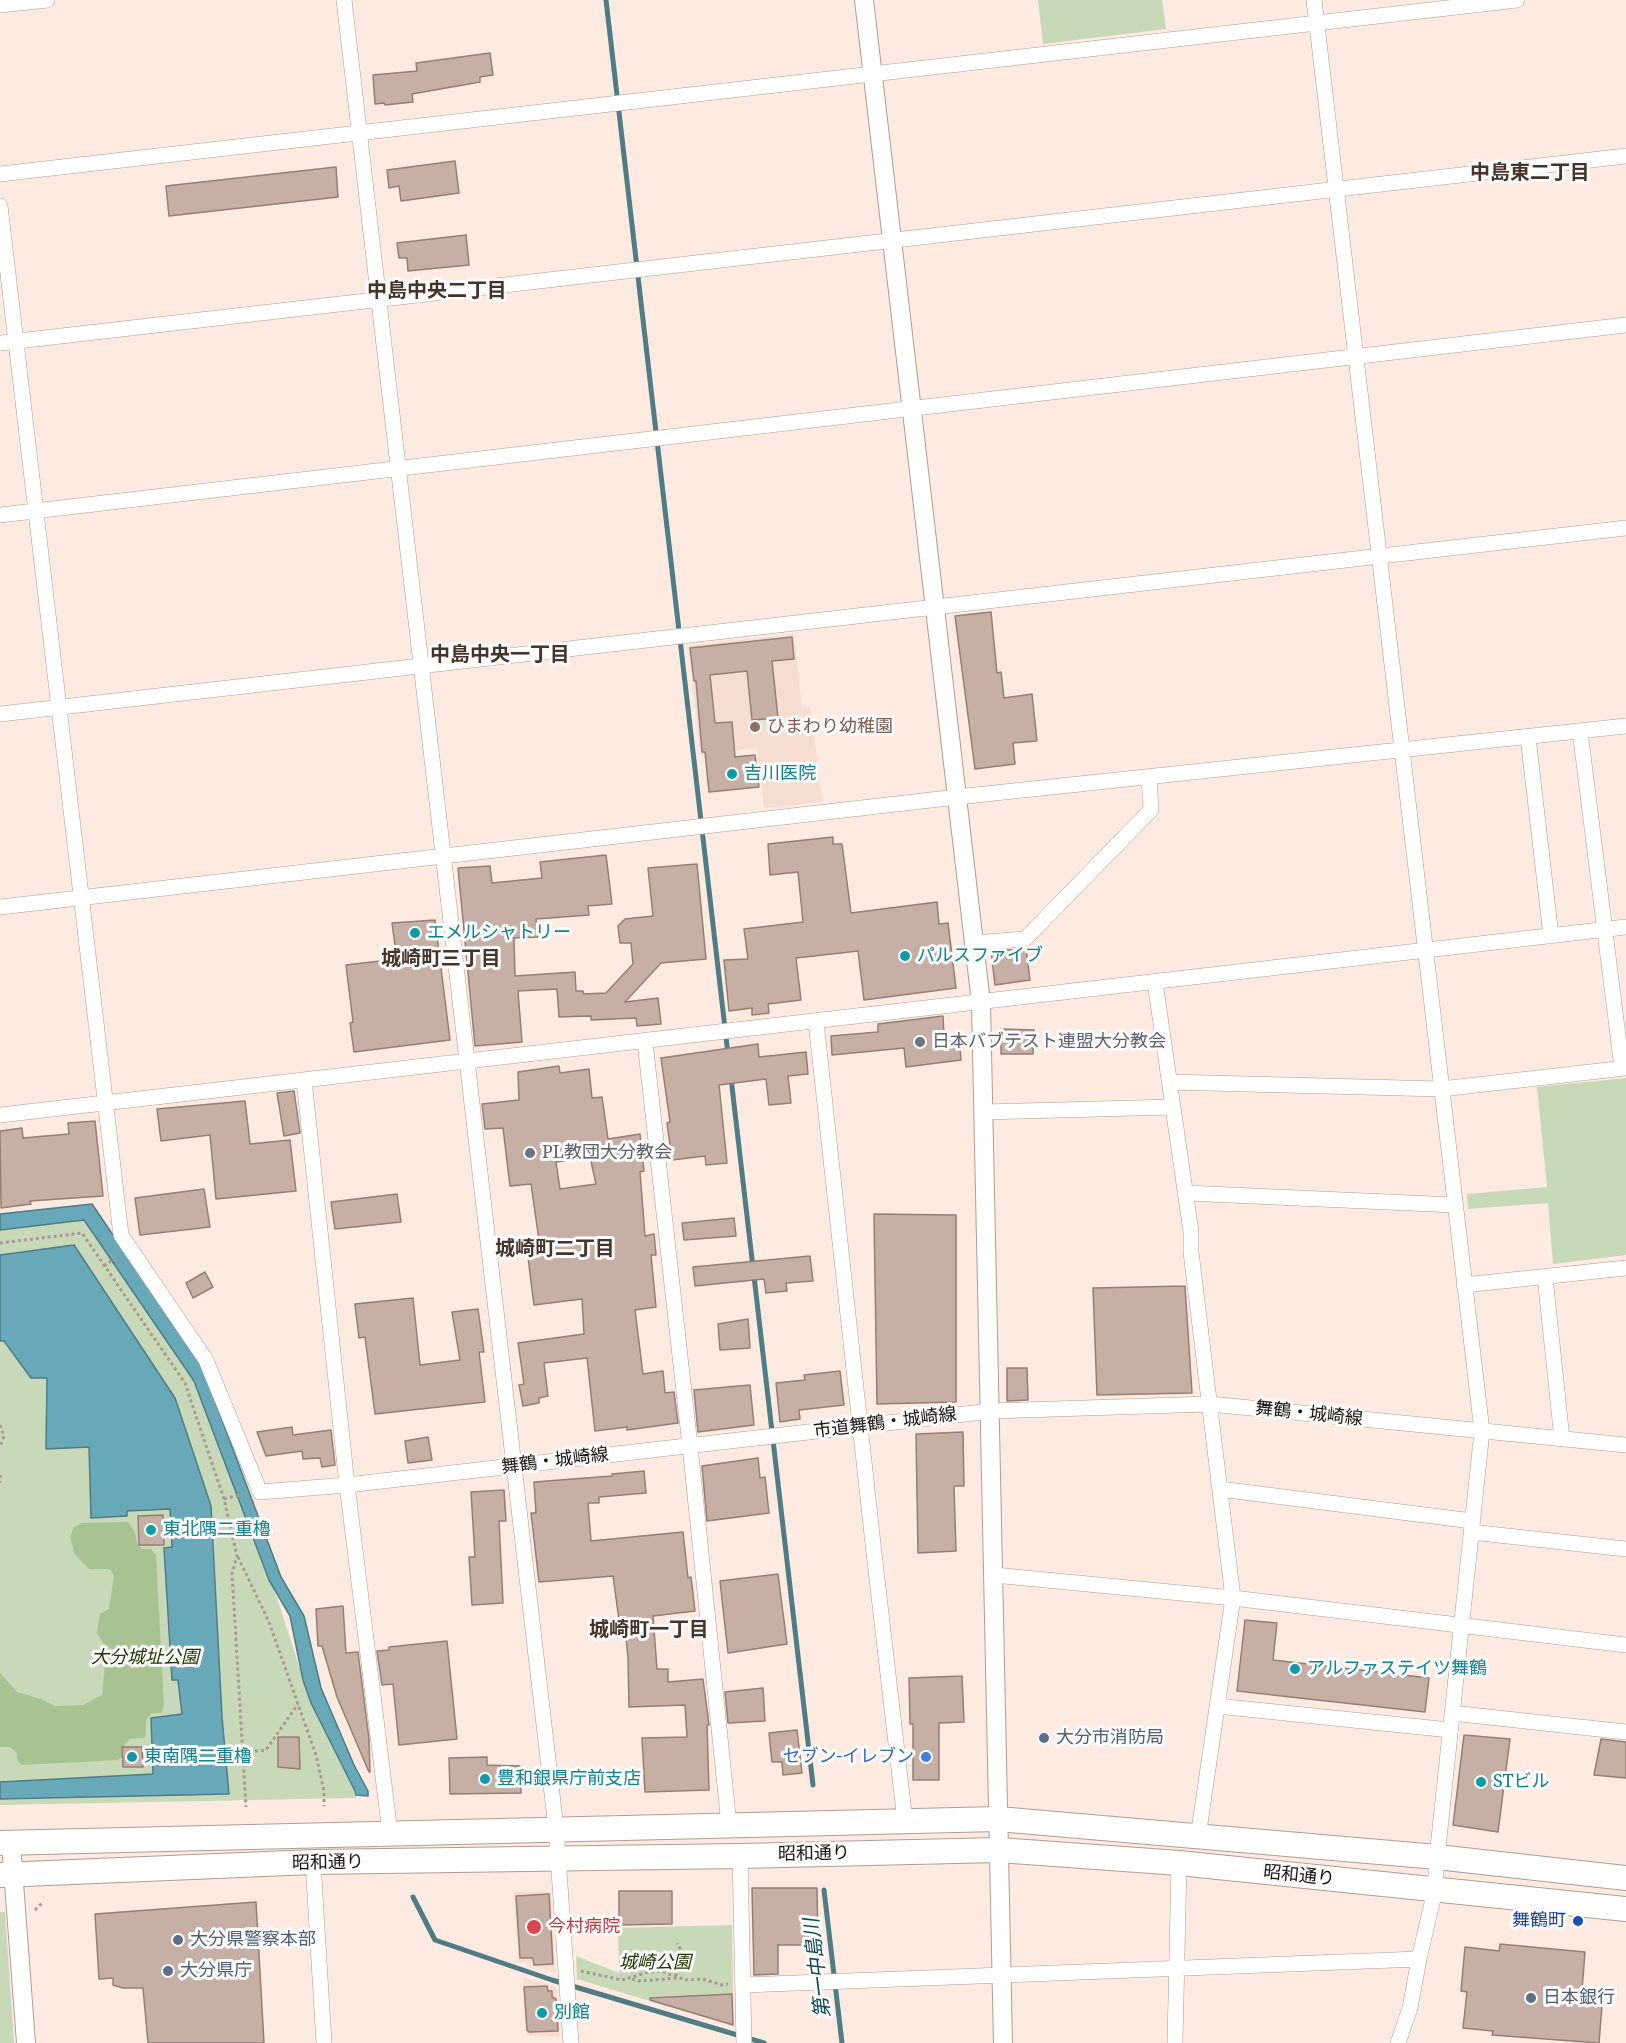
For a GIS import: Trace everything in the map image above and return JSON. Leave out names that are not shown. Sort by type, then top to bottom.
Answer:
[{"type":"highway","name":"昭和通り","points":[[6,1843],[998,1819],[1437,1857],[1626,1878]]},
{"type":"highway","name":"昭和通り","points":[[7,1874],[313,1862],[999,1850],[1179,1863],[1626,1909]]},
{"type":"street","points":[[0,5],[47,0]]},
{"type":"street","points":[[344,0],[556,1828],[571,2043]]},
{"type":"street","points":[[864,0],[981,1003],[998,1819],[1005,2042]]},
{"type":"street","points":[[1314,0],[1482,1431],[1435,1890],[1410,2008],[1398,2043]]},
{"type":"street","points":[[0,174],[1517,0]]},
{"type":"street","points":[[0,343],[1626,156]]},
{"type":"street","points":[[0,206],[106,1103]]},
{"type":"street","points":[[0,515],[1626,325]]},
{"type":"street","points":[[0,714],[1626,528]]},
{"type":"street","points":[[0,907],[957,797],[1626,726]]},
{"type":"street","points":[[1169,1083],[1441,1089],[1624,1068],[1580,731]]},
{"type":"street","points":[[1528,736],[1551,936]]},
{"type":"street","points":[[974,943],[1025,939],[1151,810],[1149,777]]},
{"type":"street","points":[[0,1115],[717,1034],[1626,927]]},
{"type":"street","points":[[1155,982],[1191,1232],[1191,1252],[1233,1598],[1198,1837]]},
{"type":"street","points":[[816,1022],[905,1821]]},
{"type":"street","points":[[645,1042],[729,1825]]},
{"type":"street","points":[[304,1080],[347,1485],[390,1833]]},
{"type":"street","name":"舞鶴・城崎線","points":[[106,1103],[121,1235],[206,1360],[260,1492],[347,1485],[771,1436]]},
{"type":"street","points":[[984,1112],[1173,1107]]},
{"type":"street","points":[[1185,1193],[1455,1205]]},
{"type":"street","points":[[1464,1285],[1626,1268]]},
{"type":"street","points":[[1545,1276],[1562,1439]]},
{"type":"street","name":"舞鶴・城崎線","points":[[991,1411],[1210,1404],[1626,1445]]},
{"type":"street","name":"市道舞鶴・城崎線","points":[[771,1436],[991,1411]]},
{"type":"street","points":[[1220,1489],[1626,1549]]},
{"type":"street","points":[[994,1575],[1233,1598],[1626,1645]]},
{"type":"street","points":[[1217,1706],[1450,1730]]},
{"type":"street","points":[[1452,1713],[1626,1732]]},
{"type":"street","points":[[6,1843],[7,1874],[26,2043]]},
{"type":"street","points":[[740,1856],[744,2036]]},
{"type":"street","points":[[313,1862],[324,2043]]},
{"type":"street","points":[[1175,2043],[1179,1863]]},
{"type":"street","points":[[744,1981],[1002,1975],[1419,1959]]},
{"type":"path","points":[[0,1243],[82,1233],[185,1383],[224,1499],[237,1556],[269,1622],[316,1755],[324,1791],[324,1806]]},
{"type":"path","points":[[104,1266],[111,1261]]},
{"type":"path","points":[[0,1425],[4,1436],[0,1448]]},
{"type":"path","points":[[0,1475],[0,1483]]},
{"type":"path","points":[[224,1499],[232,1497]]},
{"type":"path","points":[[237,1556],[232,1573],[246,1807]]},
{"type":"path","points":[[243,1752],[266,1750],[298,1704]]},
{"type":"path","points":[[677,1943],[683,1957],[682,1968],[677,1977]]},
{"type":"path","points":[[567,1970],[622,1980],[654,1971],[666,1972],[686,1980],[703,1978],[723,1985],[744,1981]]},
{"type":"path","points":[[631,1978],[638,1981],[677,1977]]},
{"type":"shaded area","name":"ひまわり幼稚園","points":[[794,634],[802,707],[810,707],[823,802],[764,808],[757,748],[701,755],[688,646]]},
{"type":"shaded area","name":"今村病院","points":[[514,1892],[551,1892],[555,1973],[518,1961]]},
{"type":"shaded area","name":"今村病院","points":[[523,1977],[557,1988],[559,2037],[526,2035]]},
{"type":"green space","points":[[1038,0],[1162,0],[1166,29],[1043,44]]},
{"type":"green space","points":[[1626,1078],[1626,1255],[1553,1264],[1548,1203],[1468,1209],[1467,1194],[1547,1187],[1537,1087]]},
{"type":"green space","name":"大分城址公園","points":[[90,1209],[204,1372],[311,1703],[355,1791],[356,1798],[0,1805],[0,1216]]},
{"type":"green space","points":[[128,1522],[142,1549],[151,1549],[156,1555],[164,1705],[161,1713],[152,1713],[146,1720],[144,1738],[130,1739],[125,1744],[125,1755],[118,1760],[22,1765],[17,1760],[17,1753],[10,1747],[0,1747],[0,1673],[17,1692],[55,1706],[83,1705],[102,1695],[105,1665],[118,1659],[118,1652],[104,1645],[97,1633],[100,1614],[109,1609],[114,1575],[109,1569],[89,1569],[75,1555],[70,1537],[74,1527],[82,1523]]},
{"type":"green space","points":[[0,1912],[5,1912],[14,2043],[0,2043]]},
{"type":"green space","name":"城崎公園","points":[[732,1925],[733,1994],[667,1997],[666,2006],[577,1979],[576,1956],[619,1973],[618,1928]]},
{"type":"water","points":[[92,1204],[202,1367],[281,1577],[304,1616],[321,1688],[354,1765],[368,1791],[368,1796],[356,1795],[311,1703],[303,1680],[290,1616],[269,1580],[194,1381],[84,1220],[0,1230],[0,1214]]},
{"type":"water","points":[[74,1245],[175,1398],[211,1506],[222,1717],[229,1794],[0,1799],[0,1782],[153,1774],[151,1718],[182,1714],[178,1680],[172,1680],[164,1548],[172,1547],[170,1509],[127,1511],[127,1516],[91,1518],[89,1447],[46,1449],[47,1378],[31,1378],[4,1341],[0,1341],[0,1255]]},
{"type":"building","points":[[490,53],[493,75],[480,77],[480,82],[412,94],[413,102],[375,104],[373,75],[417,71],[416,63]]},
{"type":"building","points":[[455,161],[459,193],[401,201],[399,186],[389,188],[387,170]]},
{"type":"building","points":[[336,167],[338,197],[169,216],[166,186]]},
{"type":"building","points":[[466,235],[469,265],[408,271],[407,258],[399,258],[397,243]]},
{"type":"building","points":[[991,612],[997,673],[1001,672],[1004,698],[1032,694],[1037,741],[1013,743],[1015,764],[975,769],[955,616]]},
{"type":"building","points":[[792,637],[794,659],[772,661],[778,718],[752,720],[747,671],[710,675],[715,723],[732,722],[735,757],[755,755],[759,787],[709,792],[690,648]]},
{"type":"building","points":[[833,837],[833,844],[842,844],[851,913],[937,902],[939,924],[948,923],[956,988],[864,1000],[858,951],[796,958],[801,1000],[768,1004],[769,1013],[752,1015],[752,1008],[729,1011],[724,960],[748,959],[744,929],[803,922],[798,872],[770,875],[768,844]]},
{"type":"building","points":[[606,855],[612,904],[588,906],[589,915],[536,919],[538,937],[514,938],[515,976],[575,972],[576,991],[583,991],[584,994],[606,993],[633,964],[631,943],[620,943],[618,926],[625,919],[653,916],[648,868],[697,864],[706,959],[661,963],[625,1002],[658,998],[661,1024],[637,1026],[636,1018],[591,1020],[591,1016],[559,1017],[557,989],[518,991],[522,1042],[475,1046],[458,868],[490,866],[492,883],[542,878],[540,862]]},
{"type":"building","points":[[435,920],[450,1040],[354,1052],[346,965],[397,959],[392,923]]},
{"type":"building","points":[[1026,949],[1030,980],[995,985],[991,951]]},
{"type":"building","name":"日本バブテスト連盟大分教会","points":[[943,1016],[944,1036],[959,1034],[961,1060],[906,1067],[904,1048],[832,1055],[831,1036],[878,1032],[878,1024]]},
{"type":"building","points":[[1001,1029],[1034,1030],[1033,1054],[1001,1054]]},
{"type":"building","points":[[758,1044],[759,1057],[806,1052],[808,1074],[788,1076],[791,1103],[769,1105],[766,1079],[719,1085],[727,1163],[706,1165],[705,1156],[672,1160],[667,1123],[670,1122],[661,1058]]},
{"type":"building","points":[[559,1066],[560,1073],[589,1069],[592,1098],[602,1097],[608,1139],[640,1134],[644,1171],[640,1172],[645,1236],[654,1234],[656,1255],[651,1255],[656,1307],[635,1310],[643,1374],[663,1371],[665,1393],[674,1392],[678,1423],[627,1430],[627,1427],[595,1431],[587,1358],[544,1363],[548,1396],[539,1398],[539,1403],[523,1406],[519,1385],[524,1384],[518,1343],[584,1334],[582,1299],[534,1305],[526,1242],[539,1240],[531,1184],[510,1186],[503,1128],[485,1129],[482,1104],[519,1100],[518,1072]],"holes":[[[590,1157],[596,1184],[560,1189],[556,1162]]]},
{"type":"building","points":[[294,1091],[300,1133],[284,1136],[277,1093]]},
{"type":"building","points":[[245,1101],[250,1144],[290,1140],[296,1191],[216,1199],[210,1135],[161,1141],[157,1109]]},
{"type":"building","points":[[95,1121],[103,1196],[30,1201],[31,1204],[1,1208],[0,1131],[22,1128],[23,1138],[69,1134],[68,1123]]},
{"type":"building","points":[[204,1189],[210,1227],[140,1235],[135,1198]]},
{"type":"building","points":[[397,1194],[401,1222],[335,1229],[331,1202]]},
{"type":"building","points":[[874,1214],[956,1215],[956,1402],[877,1404]]},
{"type":"building","points":[[734,1218],[736,1236],[684,1240],[682,1223]]},
{"type":"building","points":[[810,1256],[813,1281],[786,1283],[787,1291],[766,1293],[764,1279],[695,1286],[693,1267]]},
{"type":"building","points":[[205,1272],[213,1287],[193,1298],[186,1283]]},
{"type":"building","points":[[1185,1286],[1192,1393],[1097,1395],[1093,1288]]},
{"type":"building","points":[[413,1298],[420,1365],[460,1360],[452,1312],[478,1309],[484,1352],[479,1352],[485,1402],[375,1414],[365,1337],[359,1338],[355,1304]]},
{"type":"building","points":[[748,1319],[750,1348],[720,1350],[718,1324]]},
{"type":"building","points":[[1007,1368],[1027,1368],[1028,1400],[1007,1401]]},
{"type":"building","points":[[840,1371],[844,1405],[799,1410],[800,1419],[780,1422],[776,1383],[805,1380],[804,1375]]},
{"type":"building","points":[[750,1385],[754,1425],[698,1432],[694,1390]]},
{"type":"building","points":[[292,1427],[293,1435],[331,1430],[335,1465],[322,1467],[320,1458],[303,1459],[302,1451],[266,1456],[257,1432]]},
{"type":"building","points":[[963,1432],[964,1486],[954,1486],[956,1551],[918,1553],[916,1434]]},
{"type":"building","points":[[428,1437],[432,1460],[408,1463],[405,1441]]},
{"type":"building","points":[[758,1458],[760,1478],[765,1477],[769,1513],[707,1521],[702,1466]]},
{"type":"building","points":[[644,1471],[646,1493],[599,1497],[599,1503],[588,1503],[591,1541],[683,1532],[688,1578],[691,1577],[695,1611],[653,1616],[657,1669],[668,1669],[668,1682],[703,1679],[709,1725],[707,1725],[709,1790],[645,1792],[642,1738],[687,1737],[685,1705],[629,1707],[628,1657],[624,1620],[619,1620],[613,1576],[539,1582],[531,1513],[536,1513],[534,1482]]},
{"type":"building","points":[[504,1490],[506,1521],[499,1521],[503,1603],[472,1605],[469,1557],[475,1557],[471,1492]]},
{"type":"building","name":"東北隅二重櫓","points":[[163,1515],[164,1545],[139,1545],[138,1516]]},
{"type":"building","points":[[778,1574],[787,1644],[728,1653],[720,1581]]},
{"type":"building","points":[[343,1606],[346,1653],[358,1652],[369,1739],[370,1772],[337,1697],[322,1646],[318,1646],[316,1609]]},
{"type":"building","name":"アルファステイツ舞鶴","points":[[1245,1620],[1277,1623],[1273,1660],[1429,1678],[1425,1712],[1237,1691]]},
{"type":"building","points":[[447,1641],[457,1739],[399,1745],[393,1684],[382,1685],[377,1651],[389,1650],[389,1647]]},
{"type":"building","points":[[962,1676],[964,1722],[939,1723],[939,1780],[913,1780],[913,1724],[910,1724],[909,1678]]},
{"type":"building","points":[[763,1688],[765,1721],[728,1723],[725,1692]]},
{"type":"building","points":[[797,1730],[802,1773],[783,1775],[782,1762],[772,1762],[769,1733]]},
{"type":"building","name":"STビル","points":[[1464,1735],[1510,1739],[1498,1832],[1453,1825]]},
{"type":"building","points":[[278,1737],[299,1737],[300,1769],[278,1767]]},
{"type":"building","points":[[1601,1739],[1626,1742],[1626,1778],[1594,1775]]},
{"type":"building","name":"東南隅二重櫓","points":[[122,1747],[142,1747],[143,1767],[123,1767]]},
{"type":"building","name":"豊和銀県庁前支店","points":[[487,1757],[487,1765],[520,1766],[521,1793],[450,1794],[449,1758]]},
{"type":"building","points":[[752,1888],[817,1888],[818,1945],[778,1945],[778,1974],[754,1975]]},
{"type":"building","points":[[619,1891],[672,1891],[672,1924],[619,1925]]},
{"type":"building","name":"今村病院","points":[[549,1894],[553,1964],[534,1965],[533,1958],[520,1958],[516,1896]]},
{"type":"building","name":"大分県庁","points":[[256,1902],[264,2043],[148,2043],[143,1988],[123,1988],[113,1985],[113,1978],[99,1979],[95,1914]]},
{"type":"building","name":"日本銀行","points":[[1500,1944],[1585,1952],[1581,2003],[1602,2005],[1599,2043],[1492,2035],[1493,2031],[1463,2028],[1467,1992],[1461,1991],[1465,1947],[1499,1951]]},
{"type":"building","name":"今村病院","points":[[547,1986],[548,1991],[552,1991],[552,1997],[556,1999],[558,2031],[529,2032],[524,1987]]},
{"type":"building","points":[[732,1994],[733,2025],[650,2000],[650,1998]]},
{"type":"waterway","points":[[606,0],[728,1054]]},
{"type":"waterway","points":[[731,1078],[813,1785]]},
{"type":"waterway","name":"第一中島川","points":[[824,1890],[842,2043]]},
{"type":"waterway","points":[[413,1897],[435,1940],[552,1980],[764,2043]]},
{"type":"place","name":"ひまわり幼稚園","points":[[755,727]]},
{"type":"place","name":"吉川医院","points":[[732,774]]},
{"type":"place","name":"エメルシャトリー","points":[[415,933]]},
{"type":"place","name":"パルスファイブ","points":[[905,956]]},
{"type":"place","name":"日本バブテスト連盟大分教会","points":[[920,1042]]},
{"type":"place","name":"PL教団大分教会","points":[[530,1153]]},
{"type":"place","name":"東北隅二重櫓","points":[[151,1530]]},
{"type":"place","name":"アルファステイツ舞鶴","points":[[1295,1669]]},
{"type":"place","name":"大分市消防局","points":[[1044,1738]]},
{"type":"place","name":"東南隅二重櫓","points":[[132,1757]]},
{"type":"place","name":"セブン-イレブン","points":[[926,1757]]},
{"type":"place","name":"豊和銀県庁前支店","points":[[485,1779]]},
{"type":"place","name":"STビル","points":[[1481,1782]]},
{"type":"place","name":"舞鶴町","points":[[1578,1921]]},
{"type":"place","name":"今村病院","points":[[534,1927]]},
{"type":"place","name":"大分県警察本部","points":[[178,1940]]},
{"type":"place","name":"大分県庁","points":[[168,1971]]},
{"type":"place","name":"日本銀行","points":[[1531,1998]]},
{"type":"place","name":"別館","points":[[542,2013]]},
{"type":"district","name":"中島東二丁目","points":[[1530,173]]},
{"type":"district","name":"中島中央二丁目","points":[[437,291]]},
{"type":"district","name":"中島中央一丁目","points":[[500,655]]},
{"type":"district","name":"城崎町三丁目","points":[[441,959]]},
{"type":"district","name":"城崎町二丁目","points":[[555,1249]]},
{"type":"district","name":"城崎町一丁目","points":[[649,1630]]}]
